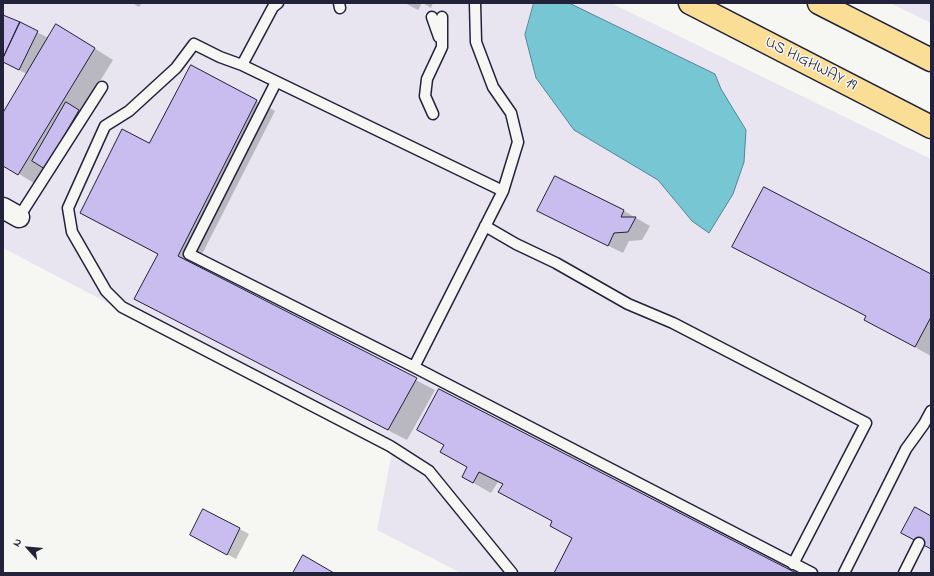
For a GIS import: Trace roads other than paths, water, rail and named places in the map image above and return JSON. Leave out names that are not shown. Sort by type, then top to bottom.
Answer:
[{"type":"highway","name":"US HIGHWAY 19","points":[[690,3],[931,126]]},
{"type":"highway","points":[[819,3],[931,60]]},
{"type":"lane","points":[[242,65],[273,7],[278,3]]},
{"type":"lane","points":[[414,367],[503,191],[518,142],[511,113],[493,87],[476,42],[475,3]]},
{"type":"lane","points":[[433,114],[425,96],[427,79],[442,47],[437,17]]},
{"type":"lane","points":[[503,191],[242,65],[220,58],[194,44],[176,68],[129,111],[105,126],[68,208],[72,232],[106,290],[122,307],[390,446],[429,471],[512,573]]},
{"type":"lane","points":[[276,82],[190,254],[414,367],[812,573]]},
{"type":"lane","points":[[11,212],[102,87]]},
{"type":"lane","points":[[485,226],[516,244],[556,263],[628,304],[673,323],[866,423],[793,564]]},
{"type":"lane","points":[[844,573],[906,449],[924,424],[931,411]]},
{"type":"lane","points":[[904,573],[919,542]]},
{"type":"water","points":[[534,3],[569,3],[715,74],[721,89],[746,130],[744,162],[733,194],[709,233],[692,221],[658,180],[574,130],[536,78],[525,35]]}]
